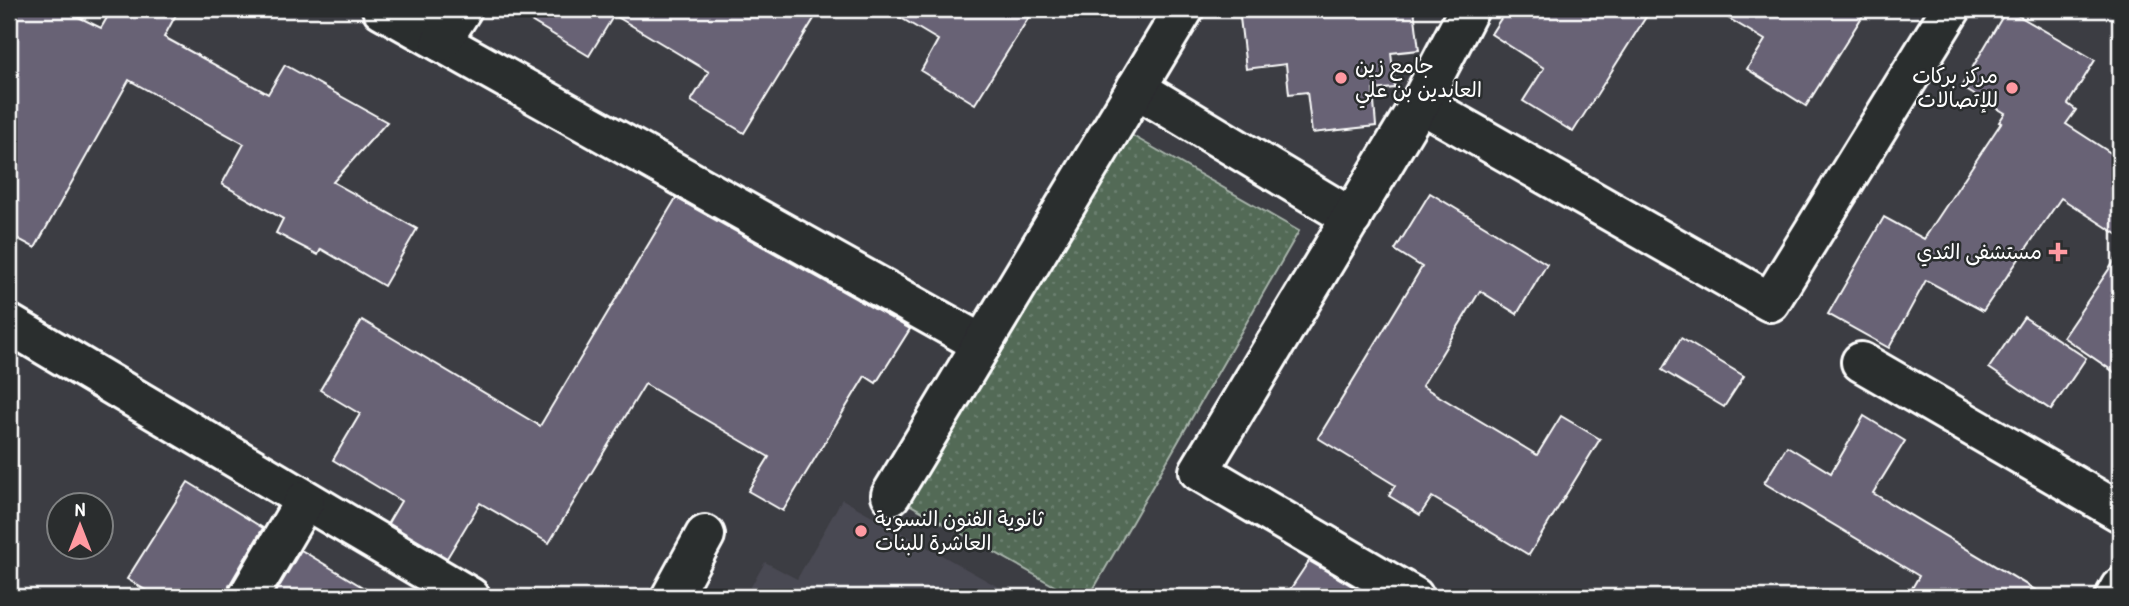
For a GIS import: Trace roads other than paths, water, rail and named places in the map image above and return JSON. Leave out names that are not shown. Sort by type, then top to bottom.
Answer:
[{"type":"street","points":[[382,9],[982,344]]},
{"type":"street","points":[[441,42],[461,9]]},
{"type":"street","points":[[891,495],[1184,9]]},
{"type":"street","points":[[1414,597],[1199,471],[1420,103],[1469,9]]},
{"type":"street","points":[[1420,103],[1770,302],[1951,9]]},
{"type":"street","points":[[1136,88],[1352,218]]},
{"type":"street","points":[[9,324],[470,597]]},
{"type":"street","points":[[1861,362],[2120,512]]},
{"type":"street","points":[[248,597],[306,500]]},
{"type":"street","points":[[671,597],[705,535]]},
{"type":"street","points":[[2115,597],[2120,587]]},
{"type":"place","name":"جامع زين العابدين بن علي","points":[[1341,78]]},
{"type":"place","name":"مركز بركات للإتصالات","points":[[2012,88]]},
{"type":"place","name":"مستشفى الثدي","points":[[2058,252]]},
{"type":"place","name":"ثانوية الفنون النسوية العاشرة للبنات","points":[[861,531]]}]
